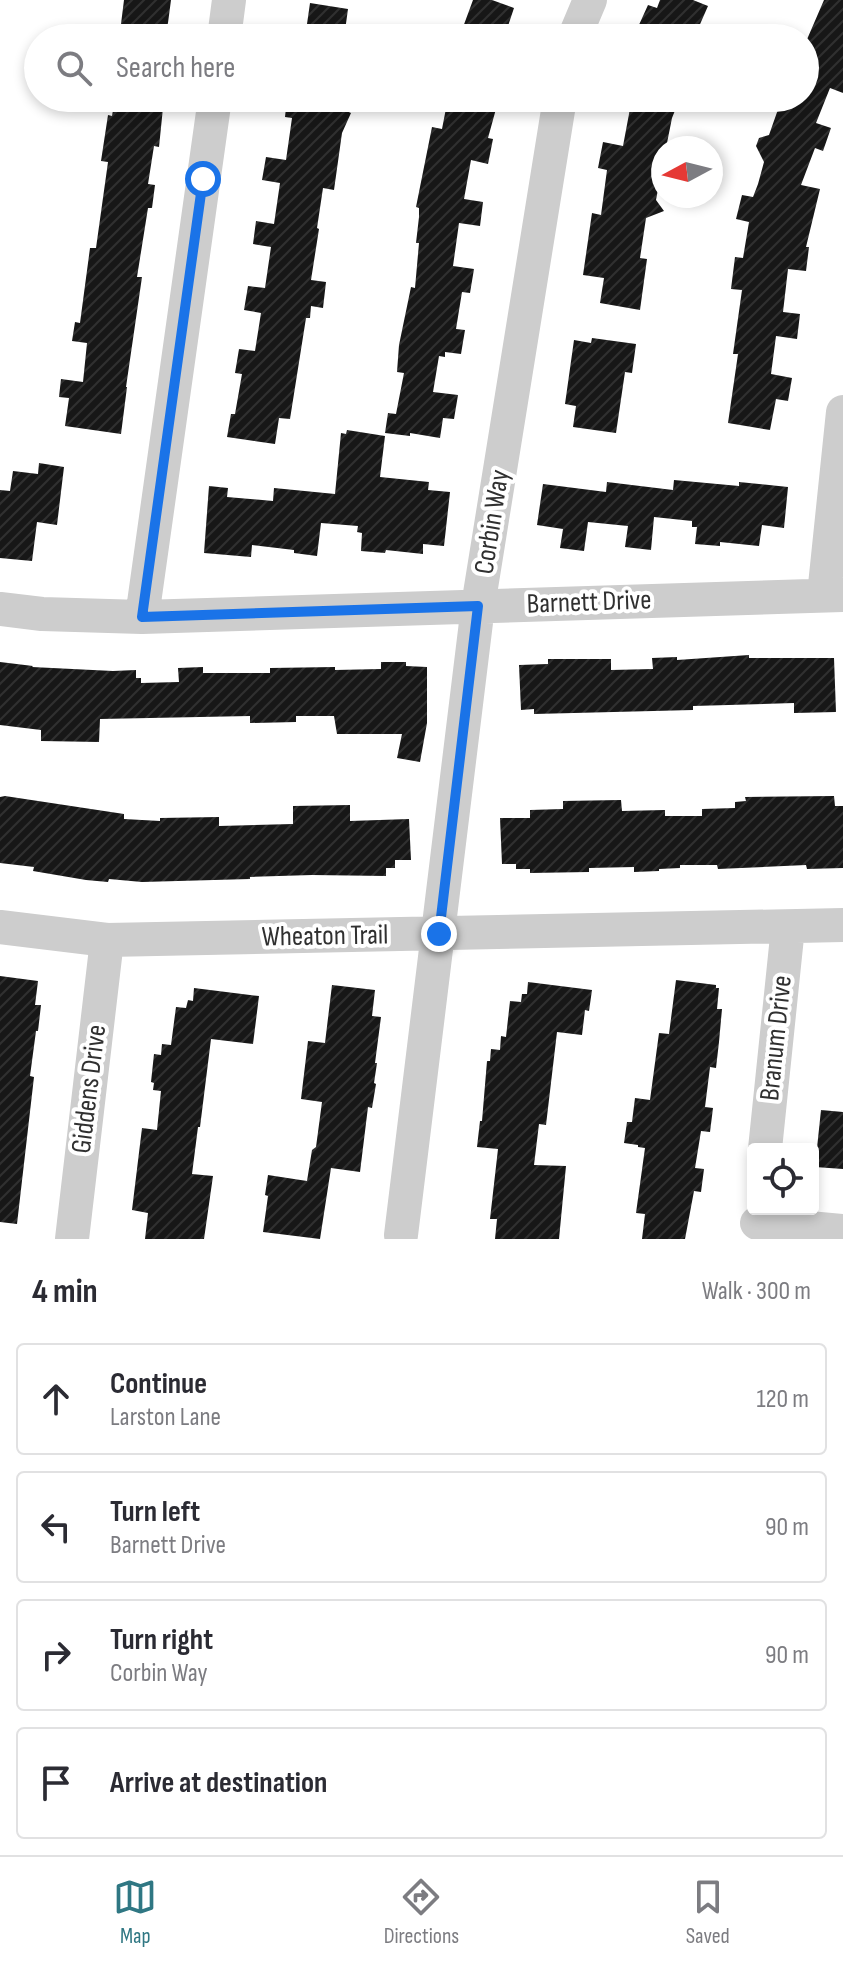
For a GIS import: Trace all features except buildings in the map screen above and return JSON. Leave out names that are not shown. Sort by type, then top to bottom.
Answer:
[{"type":"street","points":[[226,24],[229,0]]},
{"type":"street","points":[[580,24],[590,0]]},
{"type":"street","points":[[142,617],[213,112]]},
{"type":"street","name":"Corbin Way","points":[[401,1235],[478,606],[558,112]]},
{"type":"street","points":[[834,595],[843,412]]},
{"type":"street","name":"Barnett Drive","points":[[0,609],[42,614],[142,617],[834,595]]},
{"type":"street","name":"Wheaton Trail","points":[[0,927],[107,940],[843,925]]},
{"type":"street","name":"Branum Drive","points":[[766,1143],[788,927]]},
{"type":"street","name":"Giddens Drive","points":[[72,1239],[107,940]]},
{"type":"street","points":[[757,1224],[843,1231]]},
{"type":"route","points":[[203,179],[142,617],[478,606],[439,934]]}]
